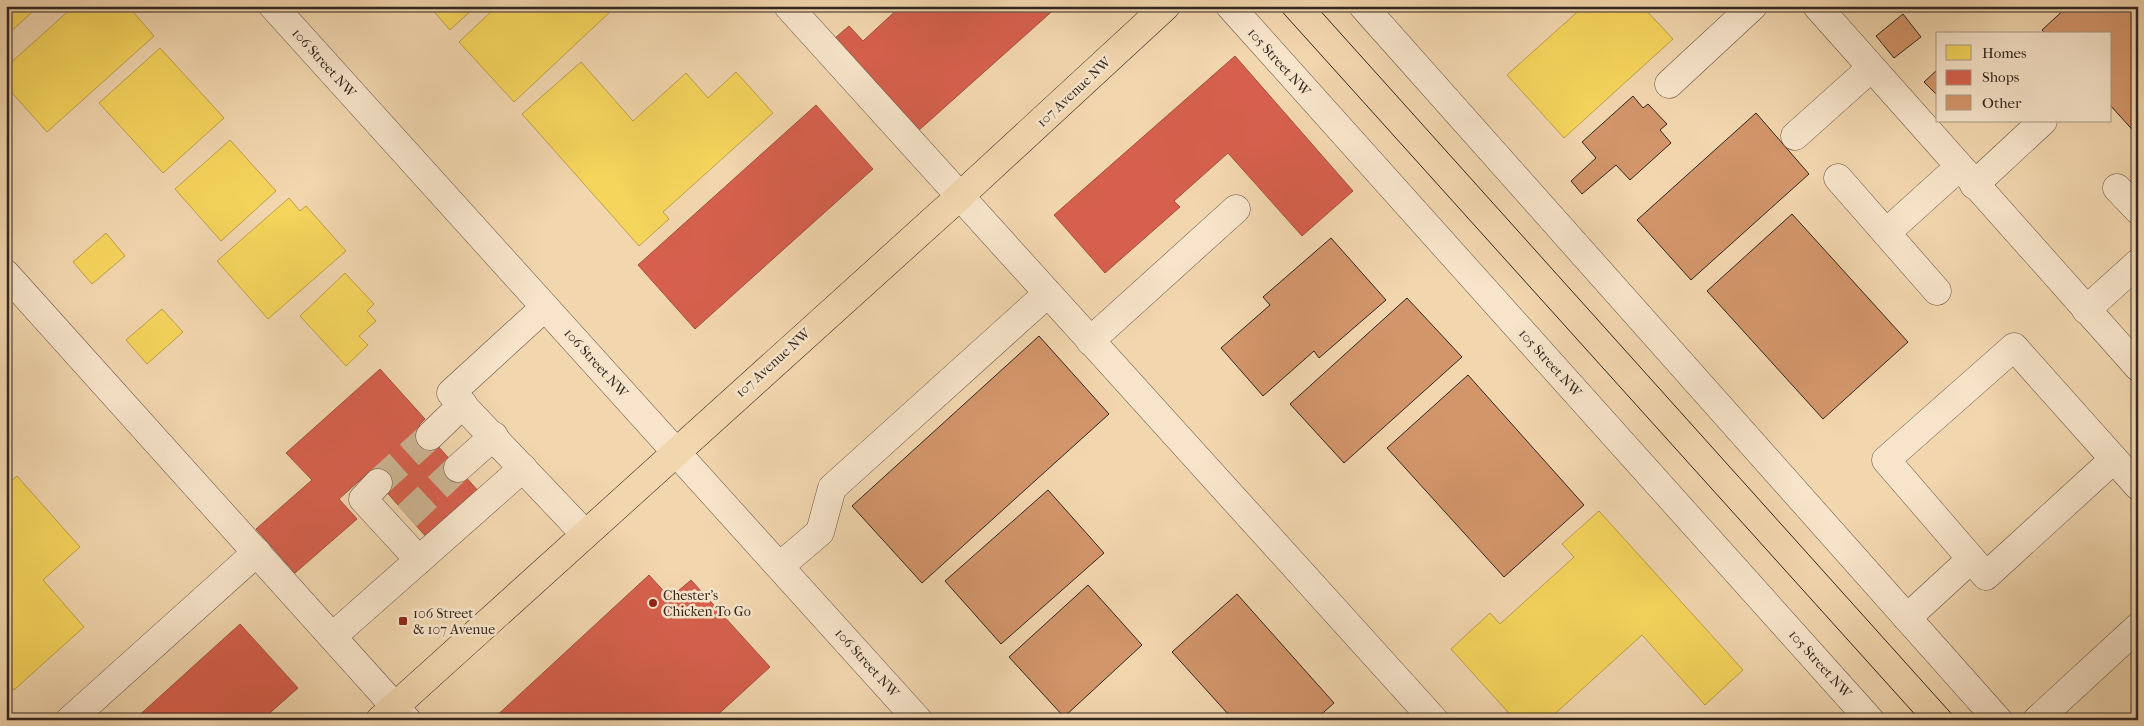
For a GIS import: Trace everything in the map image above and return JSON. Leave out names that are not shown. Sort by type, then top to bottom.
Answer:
[{"type":"main road","name":"107 Avenue NW","points":[[394,715],[585,534],[959,197],[1166,6]]},
{"type":"street","name":"106 Street NW","points":[[273,6],[918,720]]},
{"type":"street","points":[[788,6],[1434,720]]},
{"type":"street","name":"105 Street NW","points":[[1230,6],[1870,720]]},
{"type":"street","points":[[1363,6],[1998,720]]},
{"type":"street","points":[[1384,6],[1390,36]]},
{"type":"street","points":[[1669,84],[1753,6]]},
{"type":"street","points":[[1817,6],[2138,367]]},
{"type":"street","points":[[1795,136],[1871,68]]},
{"type":"street","points":[[1886,233],[2042,122]]},
{"type":"street","points":[[1838,178],[1937,291]]},
{"type":"street","points":[[2117,188],[2138,210]]},
{"type":"street","points":[[1090,340],[1236,209]]},
{"type":"street","points":[[2086,310],[2138,263]]},
{"type":"street","points":[[6,274],[333,636],[394,715]]},
{"type":"street","points":[[780,566],[820,532],[832,488],[1047,294]]},
{"type":"street","points":[[545,307],[450,393],[494,436],[585,534]]},
{"type":"street","points":[[2114,459],[1986,576],[1886,460],[2014,347],[2114,459],[2138,486]]},
{"type":"street","points":[[430,436],[463,404]]},
{"type":"street","points":[[458,468],[494,436]]},
{"type":"street","points":[[333,636],[523,468]]},
{"type":"street","points":[[378,483],[363,499],[400,523],[419,560]]},
{"type":"street","points":[[70,720],[257,552]]},
{"type":"street","points":[[1908,618],[1971,560]]},
{"type":"street","points":[[2037,720],[2138,627]]},
{"type":"building: Homes","points":[[6,6],[39,6],[8,34],[6,31]]},
{"type":"building: Homes","points":[[74,6],[128,6],[154,36],[47,132],[6,86],[6,67]]},
{"type":"building: Homes","points":[[429,6],[476,6],[450,30]]},
{"type":"building: Homes","points":[[497,6],[606,6],[611,11],[514,102],[459,42]]},
{"type":"building: Homes","points":[[1584,6],[1642,6],[1673,39],[1564,138],[1507,75]]},
{"type":"building: Homes","points":[[160,48],[224,118],[163,173],[99,103]]},
{"type":"building: Homes","points":[[581,62],[633,121],[686,73],[708,98],[736,72],[773,113],[663,212],[669,219],[639,246],[522,114]]},
{"type":"building: Homes","points":[[230,140],[276,191],[221,241],[175,189]]},
{"type":"building: Homes","points":[[289,198],[300,211],[306,206],[346,251],[268,319],[217,261]]},
{"type":"building: Homes","points":[[106,233],[125,256],[92,284],[73,262]]},
{"type":"building: Homes","points":[[345,273],[374,304],[367,311],[376,321],[359,336],[368,345],[346,366],[300,316]]},
{"type":"building: Homes","points":[[162,309],[183,332],[147,364],[126,340]]},
{"type":"building: Homes","points":[[17,476],[80,547],[43,580],[84,627],[14,690],[6,681],[6,486]]},
{"type":"building: Homes","points":[[1599,511],[1743,670],[1705,705],[1642,635],[1548,720],[1515,720],[1451,649],[1490,613],[1500,624],[1574,557],[1562,544]]},
{"type":"building: Shops","points":[[901,6],[1058,6],[918,131],[835,38],[849,26],[863,41]]},
{"type":"building: Shops","points":[[1235,56],[1353,191],[1302,236],[1228,153],[1174,201],[1180,207],[1105,273],[1054,215]]},
{"type":"building: Shops","points":[[816,105],[873,169],[695,329],[638,265]]},
{"type":"building: Shops","points":[[380,369],[425,419],[419,425],[480,493],[428,539],[369,472],[339,499],[357,519],[295,573],[256,529],[312,480],[286,453]]},
{"type":"building: Shops","points":[[649,575],[670,598],[691,580],[770,667],[712,720],[492,720]]},
{"type":"building: Shops","points":[[240,624],[298,688],[262,720],[134,720]]},
{"type":"building: Other","points":[[2068,6],[2138,6],[2138,136],[2112,107],[2112,32],[2044,32],[2042,30]]},
{"type":"building: Other","points":[[1903,14],[1921,37],[1894,58],[1876,36]]},
{"type":"building: Other","points":[[1936,71],[1936,94],[1924,82]]},
{"type":"building: Other","points":[[1633,96],[1643,108],[1648,104],[1667,124],[1660,130],[1671,143],[1630,180],[1616,165],[1582,194],[1571,181],[1596,158],[1582,142]]},
{"type":"building: Other","points":[[1756,113],[1809,174],[1691,280],[1637,220]]},
{"type":"building: Other","points":[[1792,214],[1908,342],[1823,419],[1707,291]]},
{"type":"building: Other","points":[[1331,238],[1386,300],[1319,358],[1314,351],[1263,396],[1221,348],[1270,305],[1263,297]]},
{"type":"building: Other","points":[[1407,298],[1462,357],[1344,463],[1290,404]]},
{"type":"building: Other","points":[[1039,336],[1109,414],[922,583],[852,506]]},
{"type":"building: Other","points":[[1468,375],[1584,505],[1504,577],[1387,448]]},
{"type":"building: Other","points":[[1048,490],[1104,553],[1001,644],[945,581]]},
{"type":"building: Other","points":[[1088,585],[1142,645],[1064,717],[1009,657]]},
{"type":"building: Other","points":[[1237,594],[1334,703],[1315,720],[1223,720],[1228,714],[1172,652]]},
{"type":"building: Other","points":[[1828,715],[1832,720],[1822,720]]},
{"type":"tunnel","points":[[378,483],[430,436]]},
{"type":"tunnel","points":[[407,516],[458,468]]},
{"type":"tram line","points":[[1277,6],[1920,720]]},
{"type":"tram line","points":[[1316,6],[1957,720]]},
{"type":"place","name":"Chester's Chicken To Go","points":[[653,603]]},
{"type":"place","name":"106 Street & 107 Avenue","points":[[403,621]]}]
